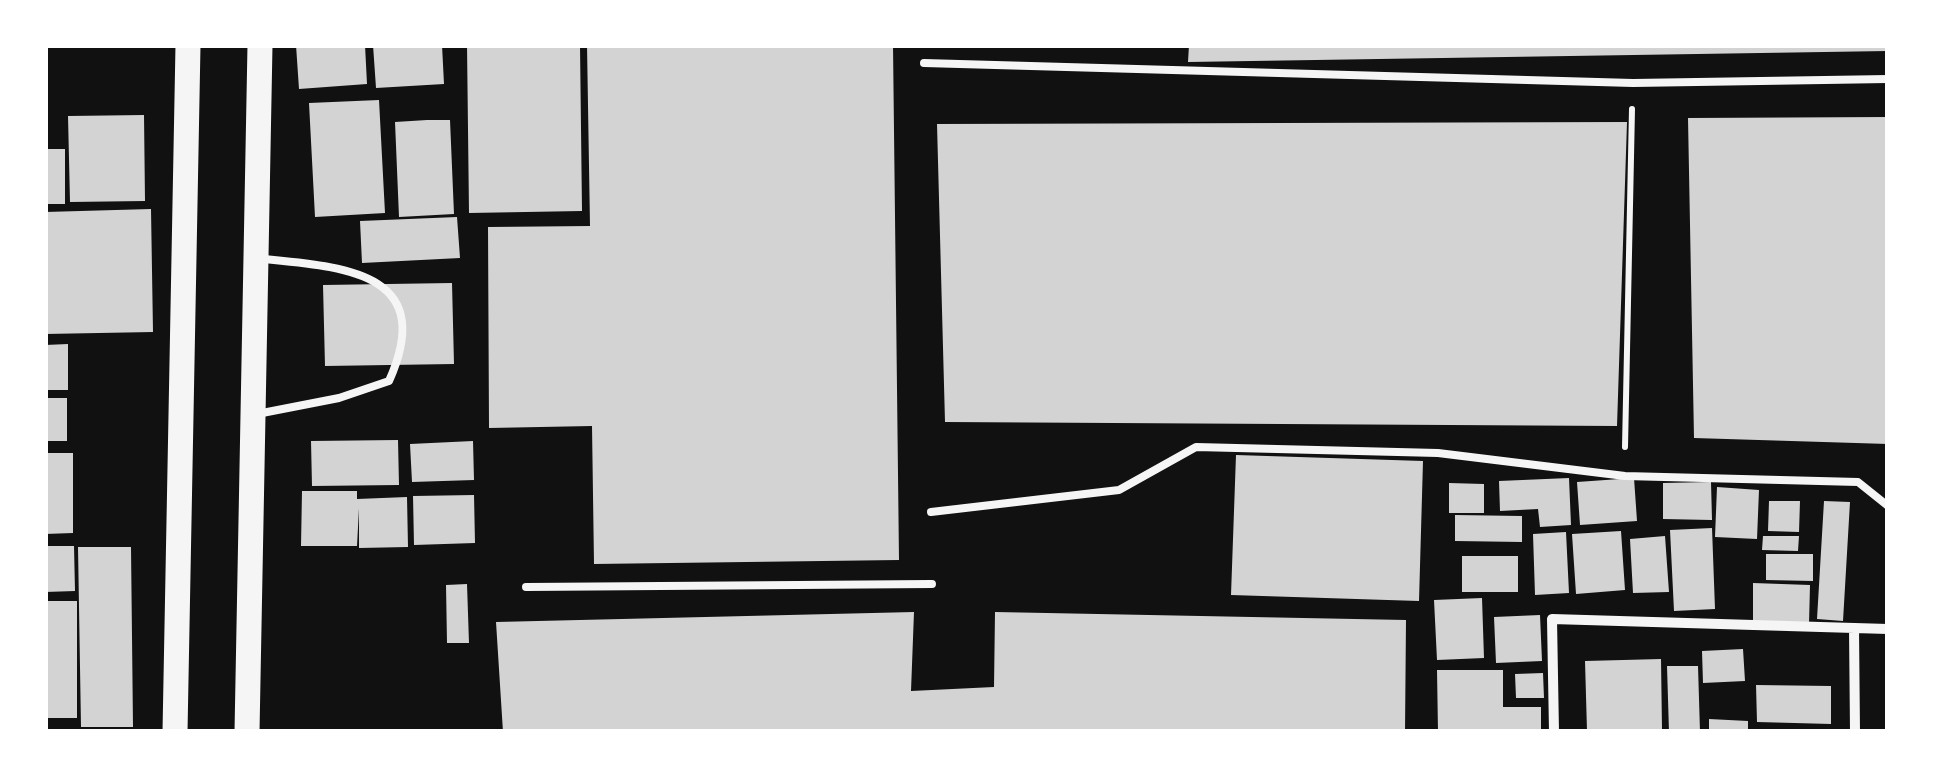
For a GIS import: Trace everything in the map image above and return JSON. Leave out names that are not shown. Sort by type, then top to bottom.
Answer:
[{"type":"main road","points":[[175,732],[188,45]]},
{"type":"main road","points":[[247,732],[260,45]]},
{"type":"street","points":[[1554,732],[1552,620],[1888,629]]},
{"type":"street","points":[[1854,628],[1855,732]]},
{"type":"lane","points":[[924,63],[1633,83],[1888,80]]},
{"type":"lane","points":[[252,415],[339,398],[389,381],[405,346],[401,309],[374,279],[322,265],[258,259]]},
{"type":"lane","points":[[932,512],[1119,490],[1196,447],[1438,453],[1625,476],[1858,482],[1888,506]]},
{"type":"lane","points":[[526,588],[932,584]]},
{"type":"path","points":[[1625,476],[1633,83]]},
{"type":"building","points":[[296,45],[365,45],[367,84],[299,89]]},
{"type":"building","points":[[373,45],[442,45],[444,84],[376,88]]},
{"type":"building","points":[[467,45],[580,45],[582,211],[469,213]]},
{"type":"building","points":[[587,45],[893,45],[899,560],[594,564],[592,426],[489,428],[488,227],[590,226]]},
{"type":"building","points":[[1189,45],[1888,45],[1888,51],[1188,62]]},
{"type":"building","points":[[379,100],[385,213],[315,217],[309,103]]},
{"type":"building","points":[[144,115],[145,201],[70,202],[68,116]]},
{"type":"building","points":[[1888,117],[1888,444],[1694,438],[1688,118]]},
{"type":"building","points":[[450,120],[454,214],[399,217],[395,122]]},
{"type":"building","points":[[1627,122],[1617,426],[945,422],[937,124]]},
{"type":"building","points":[[45,149],[65,149],[65,204],[45,204]]},
{"type":"building","points":[[151,209],[153,332],[45,334],[45,212]]},
{"type":"building","points":[[457,217],[460,258],[362,263],[360,221]]},
{"type":"building","points":[[452,283],[454,364],[325,366],[323,285]]},
{"type":"building","points":[[68,344],[68,390],[45,390],[45,345]]},
{"type":"building","points":[[45,398],[67,398],[67,441],[45,441]]},
{"type":"building","points":[[398,440],[399,485],[312,486],[311,441]]},
{"type":"building","points":[[473,441],[474,480],[412,482],[410,444]]},
{"type":"building","points":[[45,453],[73,453],[73,533],[45,534]]},
{"type":"building","points":[[1236,455],[1423,461],[1419,601],[1231,595]]},
{"type":"building","points":[[1569,478],[1571,525],[1540,527],[1538,509],[1500,511],[1499,481]]},
{"type":"building","points":[[1634,478],[1637,521],[1580,525],[1577,482]]},
{"type":"building","points":[[1711,482],[1712,520],[1663,519],[1663,483]]},
{"type":"building","points":[[1449,483],[1484,484],[1484,513],[1449,513]]},
{"type":"building","points":[[1717,487],[1759,490],[1757,539],[1715,537]]},
{"type":"building","points":[[302,491],[357,491],[357,499],[407,497],[408,547],[359,548],[359,508],[357,546],[301,546]]},
{"type":"building","points":[[474,495],[475,543],[414,545],[413,496]]},
{"type":"building","points":[[1769,501],[1800,501],[1799,532],[1768,531]]},
{"type":"building","points":[[1824,501],[1850,502],[1843,621],[1817,619]]},
{"type":"building","points":[[1455,515],[1522,516],[1522,542],[1455,541]]},
{"type":"building","points":[[1712,528],[1715,609],[1674,611],[1670,530]]},
{"type":"building","points":[[1621,531],[1625,590],[1576,594],[1572,534]]},
{"type":"building","points":[[1566,532],[1569,593],[1535,595],[1533,534]]},
{"type":"building","points":[[1665,536],[1669,592],[1633,593],[1630,539]]},
{"type":"building","points":[[1763,536],[1799,536],[1798,551],[1762,550]]},
{"type":"building","points":[[45,546],[74,546],[75,591],[45,592]]},
{"type":"building","points":[[78,547],[131,547],[133,727],[81,727]]},
{"type":"building","points":[[1766,554],[1813,554],[1813,581],[1766,580]]},
{"type":"building","points":[[1462,556],[1518,556],[1518,592],[1462,592]]},
{"type":"building","points":[[1753,583],[1810,585],[1809,624],[1753,622]]},
{"type":"building","points":[[467,584],[469,643],[447,643],[446,585]]},
{"type":"building","points":[[1482,598],[1484,658],[1437,660],[1434,600]]},
{"type":"building","points":[[45,601],[77,601],[77,718],[45,718]]},
{"type":"building","points":[[914,612],[911,691],[994,687],[995,612],[1406,620],[1405,732],[503,732],[496,622]]},
{"type":"building","points":[[1540,615],[1542,661],[1496,663],[1494,617]]},
{"type":"building","points":[[1743,649],[1745,681],[1703,683],[1702,651]]},
{"type":"building","points":[[1661,659],[1662,730],[1587,731],[1585,661]]},
{"type":"building","points":[[1667,666],[1698,666],[1700,732],[1669,732]]},
{"type":"building","points":[[1437,670],[1503,670],[1503,707],[1541,707],[1541,732],[1438,732]]},
{"type":"building","points":[[1543,673],[1544,698],[1516,698],[1515,674]]},
{"type":"building","points":[[1756,685],[1831,686],[1831,724],[1757,722]]},
{"type":"building","points":[[1709,719],[1748,721],[1748,732],[1709,732]]}]
